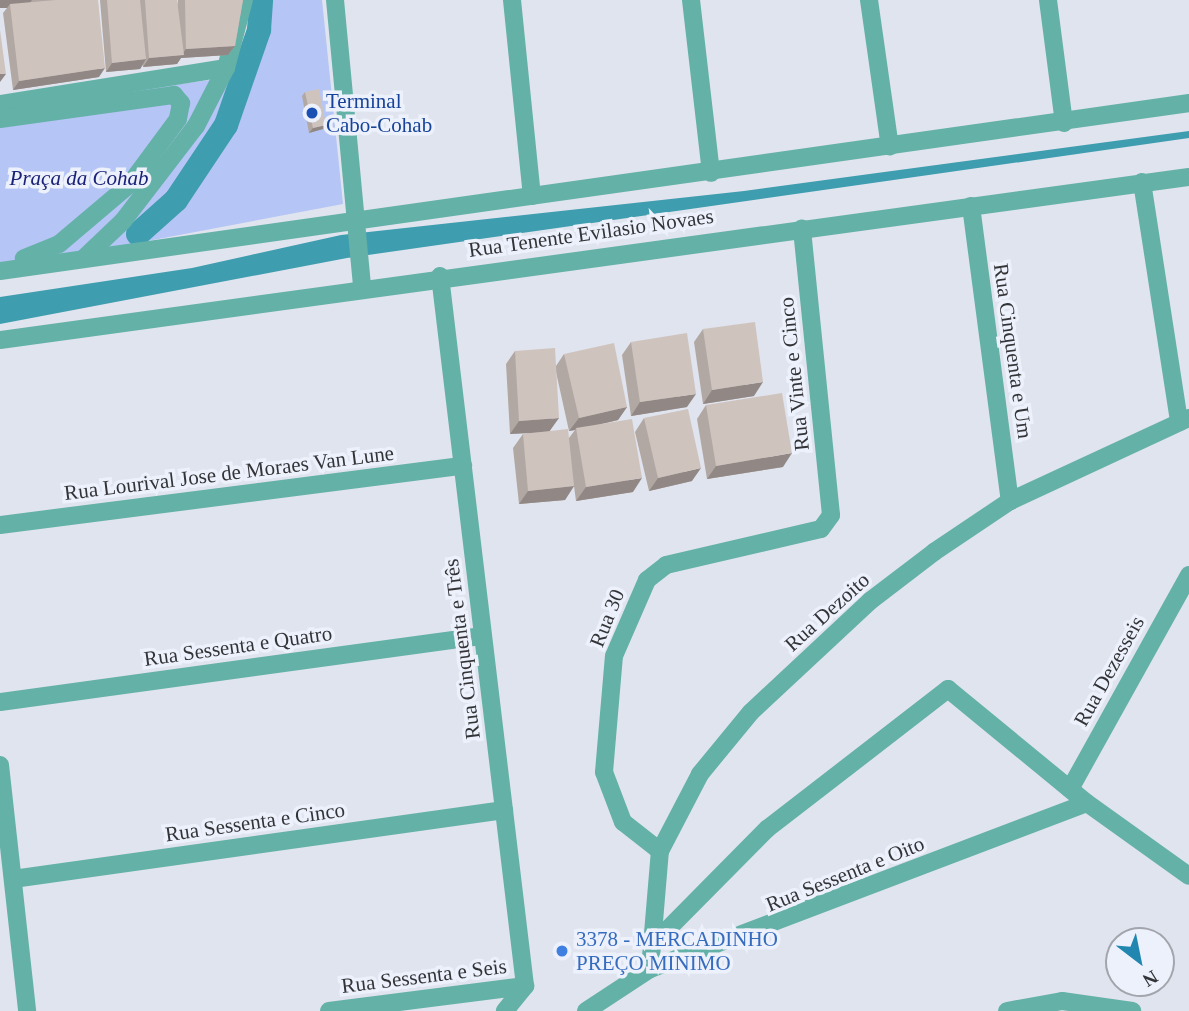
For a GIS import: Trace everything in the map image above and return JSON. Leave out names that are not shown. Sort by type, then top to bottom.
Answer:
[{"type":"street","points":[[83,260],[164,170],[226,68],[244,0]]},
{"type":"street","points":[[335,0],[362,287]]},
{"type":"street","points":[[512,0],[532,196]]},
{"type":"street","points":[[691,0],[711,173]]},
{"type":"street","points":[[869,0],[890,147]]},
{"type":"street","points":[[1048,0],[1064,123]]},
{"type":"street","points":[[0,104],[226,68]]},
{"type":"street","points":[[0,119],[174,95],[182,110],[154,157],[101,212],[43,254],[0,261]]},
{"type":"street","points":[[0,271],[357,224],[532,196],[711,173],[1189,103]]},
{"type":"street","name":"Rua Tenente Evilasio Novaes","points":[[0,340],[440,276],[1189,177]]},
{"type":"street","points":[[1142,182],[1184,420]]},
{"type":"street","name":"Rua Cinquenta e Um","points":[[971,206],[1010,501]]},
{"type":"street","name":"Rua Vinte e Cinco","points":[[802,228],[831,516]]},
{"type":"street","name":"Rua Cinquenta e Três","points":[[440,276],[525,986]]},
{"type":"street","name":"Rua Dezoito","points":[[650,970],[660,852],[699,774],[751,712],[870,601],[1010,501],[1184,420]]},
{"type":"street","name":"Rua Lourival Jose de Moraes Van Lune","points":[[0,525],[463,466]]},
{"type":"street","name":"Rua 30","points":[[660,852],[623,822],[604,772],[614,656],[647,580],[666,565],[821,529],[831,516]]},
{"type":"street","name":"Rua Dezesseis","points":[[1070,789],[1189,575]]},
{"type":"street","name":"Rua Sessenta e Quatro","points":[[0,702],[483,636]]},
{"type":"street","points":[[666,931],[767,829],[948,688],[1087,803],[1189,876]]},
{"type":"street","points":[[1,774],[27,1011]]},
{"type":"street","name":"Rua Sessenta e Oito","points":[[586,1011],[650,970],[1087,803]]},
{"type":"street","name":"Rua Sessenta e Cinco","points":[[13,879],[504,810]]},
{"type":"street","points":[[505,1011],[525,986]]},
{"type":"street","name":"Rua Sessenta e Seis","points":[[329,1011],[525,986]]},
{"type":"street","points":[[1007,1011],[1062,1002],[1132,1011]]},
{"type":"green space","name":"Praça da Cohab","points":[[267,0],[322,0],[343,204],[0,269],[0,109],[231,77]]},
{"type":"shaded area","points":[[1189,131],[1189,138],[347,258],[0,324],[0,297],[192,268],[341,235],[744,191]]},
{"type":"building","points":[[98,0],[105,68],[19,81],[10,4]]},
{"type":"building","points":[[107,0],[140,0],[146,59],[112,63]]},
{"type":"building","points":[[145,0],[177,0],[184,55],[149,58]]},
{"type":"building","points":[[185,0],[243,0],[235,46],[186,49]]},
{"type":"building","points":[[0,30],[6,74],[0,74]]},
{"type":"building","name":"Terminal Cabo-Cohab","points":[[319,89],[326,125],[313,128],[305,92]]},
{"type":"building","points":[[755,322],[763,382],[712,390],[703,329]]},
{"type":"building","points":[[687,333],[696,394],[640,402],[631,342]]},
{"type":"building","points":[[614,343],[627,407],[579,418],[564,354]]},
{"type":"building","points":[[555,348],[559,418],[519,421],[515,351]]},
{"type":"building","points":[[782,393],[792,453],[716,466],[706,405]]},
{"type":"building","points":[[688,409],[701,468],[658,478],[644,418]]},
{"type":"building","points":[[632,419],[642,478],[586,487],[576,428]]},
{"type":"building","points":[[568,429],[574,486],[528,491],[523,434]]},
{"type":"waterway","points":[[138,234],[176,200],[226,125],[259,30],[261,0]]},
{"type":"place","name":"Terminal Cabo-Cohab","points":[[312,113]]},
{"type":"place","name":"3378 - MERCADINHO PREÇO MINIMO","points":[[562,951]]}]
